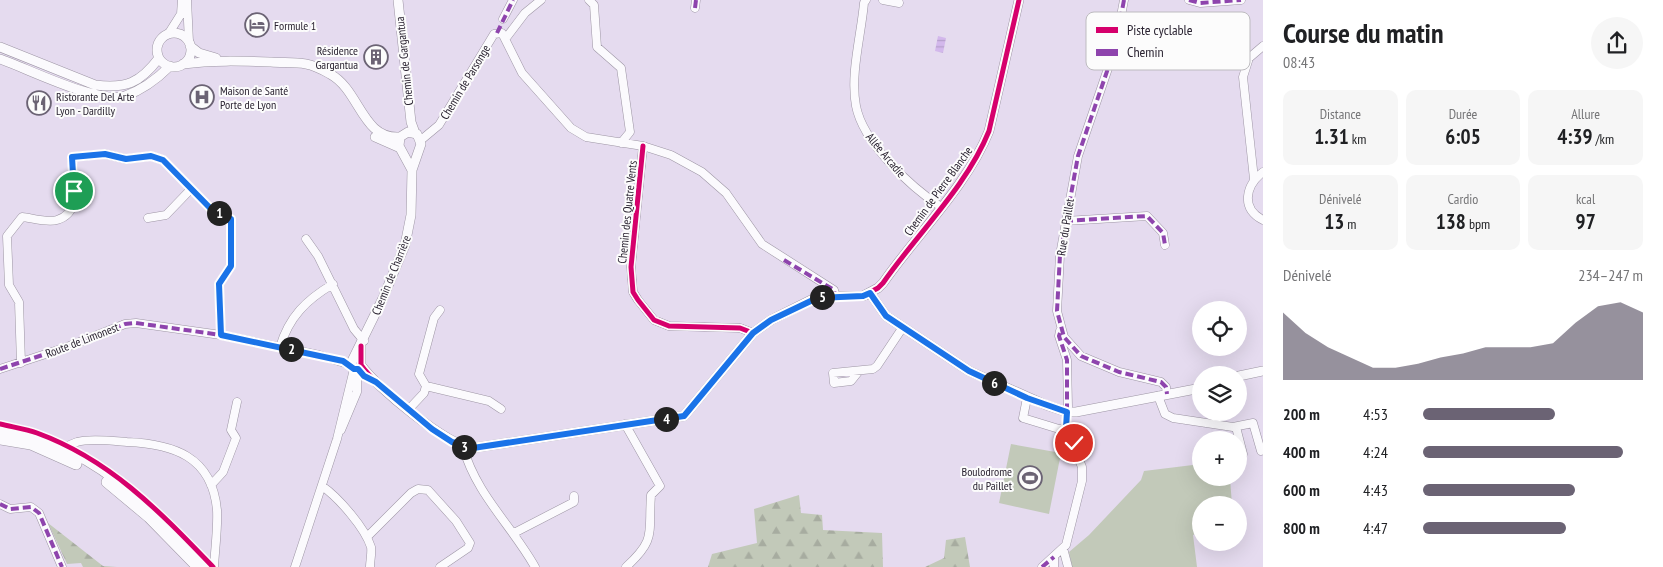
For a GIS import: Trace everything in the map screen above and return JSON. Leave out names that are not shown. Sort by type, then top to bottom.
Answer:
[{"type":"main road","points":[[0,430],[35,437],[64,448],[136,493],[209,567]]},
{"type":"main road","points":[[0,439],[31,444],[63,457],[97,475],[149,517],[198,567]]},
{"type":"street","points":[[0,47],[94,85],[122,87],[143,76],[159,58],[158,43],[169,33],[181,14],[182,0]]},
{"type":"street","points":[[183,64],[189,56],[190,44],[188,0]]},
{"type":"street","name":"Chemin de Gargantua","points":[[398,0],[411,122],[418,136]]},
{"type":"street","points":[[504,19],[513,0]]},
{"type":"street","points":[[541,0],[525,13],[506,38],[522,73],[571,128],[586,137],[643,146],[671,155],[710,178],[726,193],[762,244],[834,290],[835,296]]},
{"type":"street","points":[[589,0],[594,5],[597,47],[621,68],[624,79],[630,132],[621,143]]},
{"type":"street","name":"Allée Arcadie","points":[[866,0],[864,3],[854,84],[860,122],[870,137],[907,180],[942,207]]},
{"type":"street","points":[[883,0],[899,3]]},
{"type":"street","name":"Chemin de Pierre Blanche","points":[[870,293],[882,283],[942,207],[977,156],[989,131],[1019,0]]},
{"type":"street","points":[[1189,0],[1208,3],[1241,0]]},
{"type":"street","points":[[169,33],[180,34],[206,55],[228,60]]},
{"type":"street","name":"Chemin de Parsonge","points":[[418,136],[439,125],[494,34],[502,33],[506,38]]},
{"type":"street","points":[[1250,58],[1263,46]]},
{"type":"street","points":[[159,58],[170,66]]},
{"type":"street","points":[[0,59],[91,94],[112,97],[125,96],[139,90],[170,66],[228,60],[307,64],[332,75],[349,90],[376,132],[386,137],[418,136]]},
{"type":"street","name":"Rue du Paillet","points":[[1107,70],[1078,156],[1065,221],[1060,255],[1057,311],[1061,328],[1067,341],[1081,356],[1119,372],[1161,382],[1166,387],[1162,395],[1165,414],[1170,417],[1236,426]]},
{"type":"street","points":[[1245,70],[1243,76],[1254,179]]},
{"type":"street","points":[[360,109],[370,133],[410,154],[419,150]]},
{"type":"street","name":"Chemin de Gargantua","points":[[402,135],[411,122]]},
{"type":"street","points":[[402,135],[402,150]]},
{"type":"street","name":"Chemin de Charrière","points":[[295,567],[337,439],[362,344],[407,239],[411,215],[412,170],[419,150],[418,136]]},
{"type":"street","name":"Chemin des Quatre Vents","points":[[643,146],[631,268],[633,292],[654,320],[669,326],[740,328],[753,333]]},
{"type":"street","name":"Chemin de Charrière","points":[[402,150],[412,170]]},
{"type":"street","points":[[21,363],[19,302],[9,285],[7,236],[22,217],[56,220],[69,214],[76,203],[72,157],[105,154],[126,159],[151,156],[163,160],[213,211],[231,219],[231,266],[219,284],[221,335]]},
{"type":"street","points":[[1263,172],[1254,179],[1248,189],[1248,204],[1254,214],[1263,220]]},
{"type":"street","points":[[148,218],[166,214],[191,189]]},
{"type":"street","points":[[1065,221],[1147,216],[1163,233],[1165,245]]},
{"type":"street","points":[[306,239],[318,256],[333,284],[362,344]]},
{"type":"street","points":[[280,347],[290,321],[300,308],[315,294],[333,284]]},
{"type":"street","points":[[355,365],[432,429],[463,447],[473,448],[684,416],[753,333],[771,320],[795,306],[817,298],[850,297],[870,293],[882,311],[902,327],[969,371],[1027,398],[1068,409],[1192,390]]},
{"type":"street","points":[[409,409],[424,393],[426,386],[419,374],[434,318],[440,310]]},
{"type":"street","name":"Route de Limonest","points":[[0,369],[125,324],[136,323],[221,335],[355,365]]},
{"type":"street","points":[[859,371],[873,369],[877,366],[902,327]]},
{"type":"street","points":[[1042,567],[1063,548],[1071,529],[1082,474],[1076,449],[1066,428],[1068,409],[1067,360],[1059,336],[1061,328]]},
{"type":"street","name":"Chemin de Charrière","points":[[337,439],[358,392],[355,365]]},
{"type":"street","points":[[1247,374],[1263,371]]},
{"type":"street","points":[[426,386],[489,401],[501,409]]},
{"type":"street","points":[[1027,398],[1023,418],[1059,429],[1066,428]]},
{"type":"street","points":[[211,485],[223,472],[236,438],[231,430],[237,402]]},
{"type":"street","points":[[1237,431],[1236,426],[1253,423],[1262,451]]},
{"type":"street","points":[[625,424],[660,486],[651,495],[651,535],[645,548],[626,567]]},
{"type":"street","points":[[64,448],[78,441],[158,444],[172,448],[188,457],[204,472],[211,485],[217,510],[214,567]]},
{"type":"street","points":[[463,447],[466,459],[485,497],[514,534],[535,567]]},
{"type":"street","points":[[322,486],[333,494],[367,537],[372,549],[370,567]]},
{"type":"street","points":[[367,537],[410,493],[418,489],[428,490],[456,521],[470,543],[468,548],[440,567]]},
{"type":"street","points":[[514,534],[574,502],[574,496]]},
{"type":"street","points":[[0,504],[10,509],[30,507],[39,513],[62,567]]},
{"type":"street","points":[[1063,548],[1068,567]]},
{"type":"street","points":[[1054,557],[1054,567]]},
{"type":"green space","name":"Boulodrome du Paillet","points":[[1011,444],[1061,453],[1049,514],[999,503]]},
{"type":"green space","points":[[1192,465],[1192,486],[1231,486],[1231,496],[1192,496],[1192,551],[1195,551],[1197,567],[1072,567],[1069,552],[1089,535],[1141,480],[1144,471]]},
{"type":"green space","points":[[799,495],[801,513],[822,515],[823,530],[882,533],[883,567],[708,567],[712,554],[757,543],[754,509]]},
{"type":"green space","points":[[48,523],[103,566],[117,567],[83,567],[81,563],[67,564]]},
{"type":"green space","points":[[965,537],[970,567],[925,567],[944,558],[946,540]]},
{"type":"shaded area","points":[[938,36],[946,38],[943,53],[935,51]]},
{"type":"marked path","points":[[497,33],[513,0]]},
{"type":"marked path","points":[[695,8],[696,0]]},
{"type":"marked path","points":[[1122,12],[1124,0]]},
{"type":"marked path","points":[[1189,0],[1200,3],[1241,0]]},
{"type":"marked path","points":[[1107,70],[1078,156],[1060,255],[1057,311],[1064,337],[1081,356],[1119,372],[1161,382],[1166,387],[1167,394]]},
{"type":"marked path","points":[[1065,221],[1147,216],[1163,233],[1165,245]]},
{"type":"marked path","points":[[784,260],[834,290],[835,296]]},
{"type":"marked path","points":[[0,369],[67,347],[125,324],[136,323],[221,335],[343,361]]},
{"type":"marked path","points":[[1060,333],[1059,336],[1067,360],[1067,412]]},
{"type":"marked path","points":[[0,504],[10,509],[31,507],[39,513],[62,567]]},
{"type":"marked path","points":[[1042,567],[1054,557]]},
{"type":"cycle path","points":[[361,346],[361,365],[381,387],[413,414],[446,437],[473,448],[684,416],[753,333],[771,320],[811,300],[835,296],[863,296],[883,283],[955,190],[980,151],[989,131],[1019,0]]},
{"type":"cycle path","points":[[643,146],[631,267],[633,292],[654,320],[669,326],[740,328],[753,333]]},
{"type":"cycle path","points":[[0,424],[33,432],[64,444],[111,473],[154,508],[213,567]]},
{"type":"place","name":"Formule 1","points":[[257,25]]},
{"type":"place","name":"Résidence Gargantua","points":[[376,57]]},
{"type":"place","name":"Maison de Santé Porte de Lyon","points":[[202,97]]},
{"type":"place","name":"Ristorante Del Arte Lyon - Dardilly","points":[[39,103]]},
{"type":"place","name":"Boulodrome du Paillet","points":[[1030,478]]},
{"type":"route","points":[[74,191],[72,157],[105,154],[126,159],[151,156],[163,160],[213,211],[231,219],[231,266],[219,284],[221,335],[343,361],[376,382],[432,429],[463,447],[473,448],[684,416],[753,333],[771,320],[790,309],[817,298],[825,296],[863,296],[870,293],[886,316],[969,371],[1027,398],[1067,412],[1066,428],[1074,443]]}]
